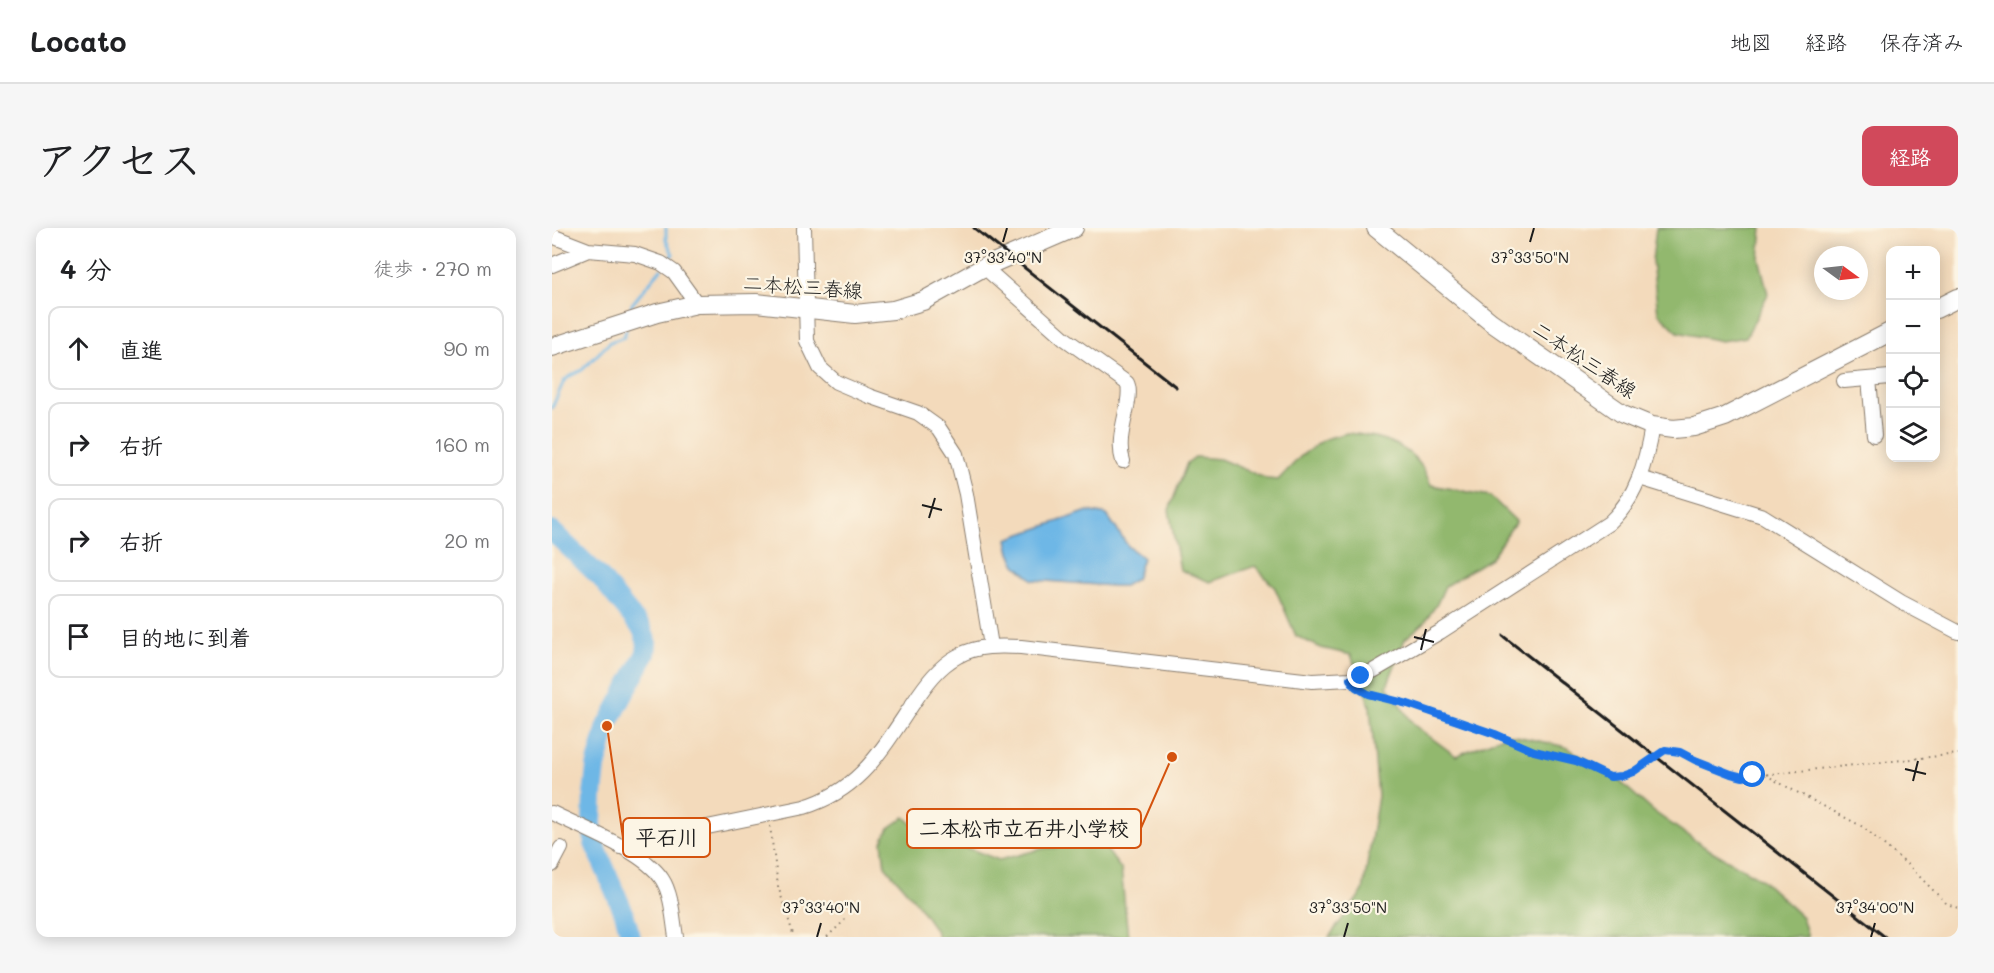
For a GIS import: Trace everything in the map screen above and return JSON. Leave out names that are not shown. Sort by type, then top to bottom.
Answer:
[{"type":"main road","name":"二本松三春線","points":[[552,347],[657,313],[697,304],[756,303],[855,314],[893,310],[923,301],[984,267],[1074,228]]},
{"type":"main road","name":"二本松三春線","points":[[1376,228],[1491,322],[1623,414],[1652,426],[1673,429],[1694,427],[1725,417],[1886,334]]},
{"type":"main road","points":[[1940,307],[1958,298]]},
{"type":"street","points":[[804,228],[807,341],[820,368],[836,382],[918,413],[939,428],[956,454],[966,494],[991,646]]},
{"type":"street","points":[[552,236],[588,250],[635,254],[661,263],[674,272],[697,304]]},
{"type":"street","points":[[552,265],[588,250]]},
{"type":"street","points":[[984,267],[1064,338],[1127,382],[1129,393],[1119,444],[1123,461]]},
{"type":"street","points":[[1844,381],[1886,377]]},
{"type":"street","points":[[1869,379],[1874,435]]},
{"type":"street","points":[[620,847],[820,802],[848,786],[876,758],[939,669],[959,655],[991,646],[1021,646],[1312,681],[1350,679],[1373,671],[1595,534],[1620,512],[1640,478],[1652,426]]},
{"type":"street","points":[[1640,478],[1763,516],[1901,602],[1958,632]]},
{"type":"street","points":[[552,813],[642,859],[663,879],[676,937]]},
{"type":"street","points":[[552,866],[561,848]]},
{"type":"path","points":[[1350,679],[1356,687],[1368,694],[1408,704],[1495,734],[1534,751],[1576,761],[1610,777],[1633,772],[1665,750],[1680,752],[1695,760],[1743,777],[1958,754]]},
{"type":"path","points":[[1766,774],[1863,827],[1909,866],[1947,904],[1958,908]]},
{"type":"path","points":[[769,814],[778,886],[794,937]]},
{"type":"path","points":[[827,937],[845,920]]},
{"type":"green space","points":[[1656,228],[1762,228],[1759,258],[1768,294],[1746,337],[1721,341],[1678,332],[1658,313],[1652,261]]},
{"type":"green space","points":[[1347,433],[1377,438],[1397,445],[1406,450],[1420,464],[1431,485],[1490,496],[1516,521],[1491,558],[1445,586],[1437,604],[1424,623],[1405,639],[1387,686],[1414,725],[1456,756],[1508,734],[1566,747],[1614,776],[1653,811],[1703,846],[1761,879],[1802,917],[1808,937],[1329,937],[1363,891],[1378,796],[1370,706],[1351,655],[1321,648],[1296,636],[1275,588],[1255,566],[1210,582],[1180,570],[1169,510],[1187,463],[1195,457],[1220,459],[1267,479],[1278,480],[1302,455],[1325,439]]},
{"type":"green space","points":[[905,817],[925,837],[973,850],[999,860],[1045,848],[1103,845],[1121,869],[1128,937],[938,937],[916,902],[885,866],[882,842],[889,828]]},
{"type":"water","points":[[1088,511],[1107,515],[1128,546],[1143,558],[1136,579],[1124,586],[1033,580],[1016,565],[1007,539]]},
{"type":"waterway","points":[[666,228],[666,240],[673,254],[667,262]]},
{"type":"waterway","points":[[629,315],[632,304],[661,269]]},
{"type":"waterway","points":[[552,408],[564,381],[582,370],[610,342],[624,337],[626,330]]},
{"type":"waterway","points":[[552,531],[600,577],[642,629],[647,643],[646,653],[607,726],[596,767],[593,795],[594,843],[624,913],[631,937]]},
{"type":"railway","points":[[974,228],[1176,387]]},
{"type":"railway","points":[[1503,636],[1885,937]]},
{"type":"place","name":"平石川","points":[[607,726]]},
{"type":"place","name":"二本松市立石井小学校","points":[[1172,757]]},
{"type":"route","points":[[1361,676],[1350,679],[1356,687],[1368,694],[1408,704],[1495,734],[1534,751],[1576,761],[1610,777],[1633,772],[1665,750],[1680,752],[1731,774],[1743,777],[1753,775]]}]
